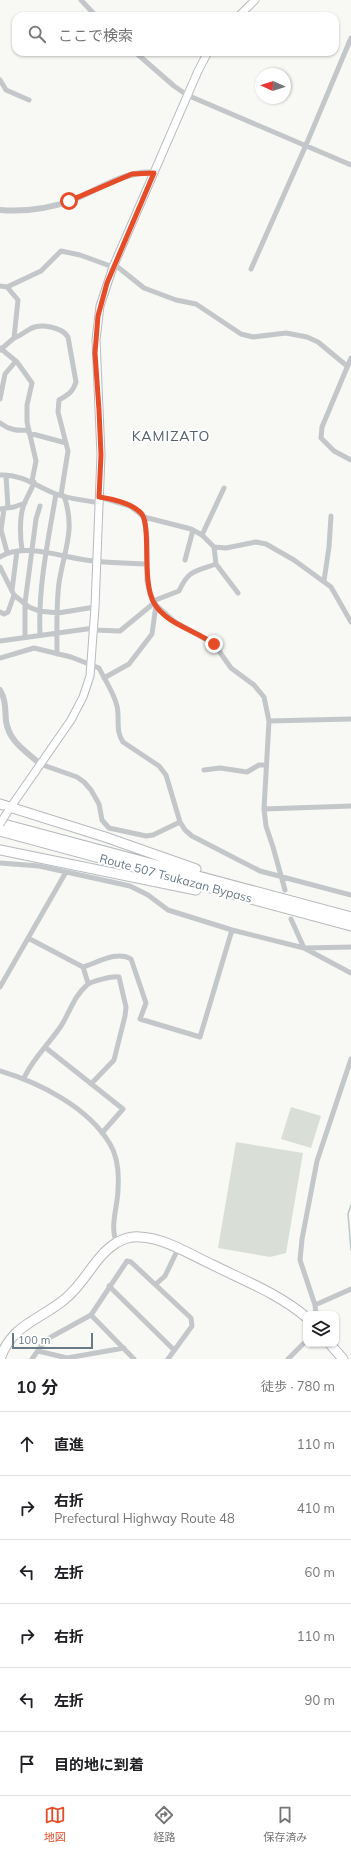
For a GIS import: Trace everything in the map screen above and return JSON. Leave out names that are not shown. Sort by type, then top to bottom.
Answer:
[{"type":"highway","points":[[0,804],[9,809],[105,837],[277,902]]},
{"type":"highway","name":"Route 507 Tsukazan Bypass","points":[[0,824],[277,902],[351,926]]},
{"type":"highway","name":"Route 507 Tsukazan Bypass","points":[[0,831],[277,902],[351,917]]},
{"type":"highway","points":[[0,850],[277,902]]},
{"type":"highway","points":[[0,1359],[5,1347],[17,1331],[70,1295],[101,1256],[116,1243],[130,1237],[140,1237],[157,1241],[178,1249],[269,1293],[294,1307],[303,1314]]},
{"type":"highway","points":[[333,1347],[343,1359]]},
{"type":"main road","points":[[243,12],[255,0]]},
{"type":"main road","points":[[0,824],[79,705],[86,688],[91,665],[94,629],[101,455],[96,340],[100,306],[114,266],[187,95],[206,56]]},
{"type":"street","points":[[81,0],[92,12]]},
{"type":"street","points":[[251,269],[306,145],[351,38]]},
{"type":"street","points":[[140,56],[174,86],[187,95],[351,165]]},
{"type":"street","points":[[0,80],[6,90],[28,100]]},
{"type":"street","points":[[0,210],[17,211],[42,209],[69,201],[132,174],[154,173]]},
{"type":"street","points":[[0,286],[7,287],[41,271],[61,251],[80,255],[114,266],[144,288],[176,300],[196,304],[241,334],[253,337],[286,333],[307,337],[318,342],[348,366]]},
{"type":"street","points":[[7,287],[18,300],[14,338]]},
{"type":"street","points":[[0,612],[4,614],[8,612],[13,593],[24,503],[29,496],[36,461],[27,422],[27,405],[32,383],[16,361],[1,349],[14,338],[36,327],[58,328],[68,337],[76,382],[74,389],[70,394],[59,400],[58,412],[68,451],[61,495],[46,553],[41,580],[39,611],[40,634]]},
{"type":"street","points":[[351,358],[322,427],[321,438],[334,451],[351,460]]},
{"type":"street","points":[[0,399],[2,374],[16,361]]},
{"type":"street","points":[[0,423],[10,429],[29,431],[66,443]]},
{"type":"street","points":[[7,552],[1,530],[4,509],[3,475],[18,476],[33,481],[61,495],[130,506],[140,512],[144,517],[147,539],[147,582],[154,603],[152,634],[130,664],[104,678]]},
{"type":"street","points":[[202,535],[224,488]]},
{"type":"street","points":[[57,654],[59,583],[70,527],[70,511],[61,495]]},
{"type":"street","points":[[4,509],[24,503]]},
{"type":"street","points":[[25,637],[25,603],[36,519],[40,506]]},
{"type":"street","points":[[324,581],[329,547],[331,516]]},
{"type":"street","points":[[144,517],[193,530],[202,535],[214,547],[216,564],[238,594]]},
{"type":"street","points":[[185,560],[193,530]]},
{"type":"street","points":[[214,547],[226,548],[256,542],[266,544],[294,560],[324,581],[330,587],[351,622]]},
{"type":"street","points":[[0,557],[7,552],[32,551],[97,561],[146,564]]},
{"type":"street","points":[[0,641],[57,632],[94,629],[120,631],[154,603],[179,591],[185,578],[189,574],[216,564]]},
{"type":"street","points":[[0,567],[13,593],[25,603],[39,611],[58,613],[95,607]]},
{"type":"street","points":[[154,603],[175,622],[214,644],[231,668],[260,691],[267,706],[269,721],[264,809],[266,826],[282,876],[284,890]]},
{"type":"street","points":[[0,658],[34,648],[71,657],[99,668],[116,704],[120,738],[123,742],[159,766],[166,775],[180,822],[185,830],[192,836],[245,865],[260,871],[351,895]]},
{"type":"street","points":[[0,690],[4,699],[6,720],[11,735],[21,749],[40,764],[77,777],[84,782],[91,790],[99,804],[102,820],[109,828],[146,836],[153,835],[180,822]]},
{"type":"street","points":[[269,721],[351,719]]},
{"type":"street","points":[[204,770],[220,768],[247,772],[259,765],[266,765]]},
{"type":"street","points":[[264,809],[351,806]]},
{"type":"street","points":[[0,863],[39,866],[130,886],[148,895],[168,910],[232,930],[304,948],[351,973]]},
{"type":"street","points":[[0,987],[66,872]]},
{"type":"street","points":[[292,920],[304,948]]},
{"type":"street","points":[[82,967],[116,955],[126,956],[131,959],[146,1003],[140,1020],[200,1038],[232,930]]},
{"type":"street","points":[[28,938],[82,967],[88,983]]},
{"type":"street","points":[[304,948],[351,948]]},
{"type":"street","points":[[24,1078],[30,1064],[46,1048],[62,1025],[78,994],[88,983],[119,977],[126,1007],[114,1060],[92,1084]]},
{"type":"street","points":[[46,1048],[123,1109],[102,1133]]},
{"type":"street","points":[[316,1311],[300,1260],[302,1239],[317,1161],[351,1059]]},
{"type":"street","points":[[0,1071],[24,1078],[49,1090],[73,1106],[93,1123],[110,1144],[116,1160],[118,1198],[113,1233],[116,1243]]},
{"type":"street","points":[[156,1284],[164,1276],[178,1249]]},
{"type":"street","points":[[32,1359],[51,1337],[91,1315],[109,1286],[127,1262],[130,1262],[192,1318],[192,1326],[168,1359]]},
{"type":"street","points":[[109,1286],[174,1350]]},
{"type":"street","points":[[315,1305],[351,1289]]},
{"type":"street","points":[[91,1315],[134,1359]]},
{"type":"street","points":[[288,1359],[303,1344]]},
{"type":"street","points":[[38,1351],[67,1358],[124,1348]]},
{"type":"shaded area","points":[[291,1107],[321,1116],[311,1148],[281,1139]]},
{"type":"shaded area","points":[[236,1142],[303,1153],[286,1253],[270,1257],[218,1248]]},
{"type":"waterway","points":[[351,1205],[348,1214],[351,1250]]},
{"type":"district","name":"KAMIZATO","points":[[171,436]]},
{"type":"route","points":[[69,201],[132,174],[139,172],[154,173],[113,267],[103,294],[98,316],[95,353],[101,455],[99,497],[130,506],[140,512],[144,517],[147,539],[147,582],[154,603],[158,609],[175,622],[206,638],[214,644]]}]
